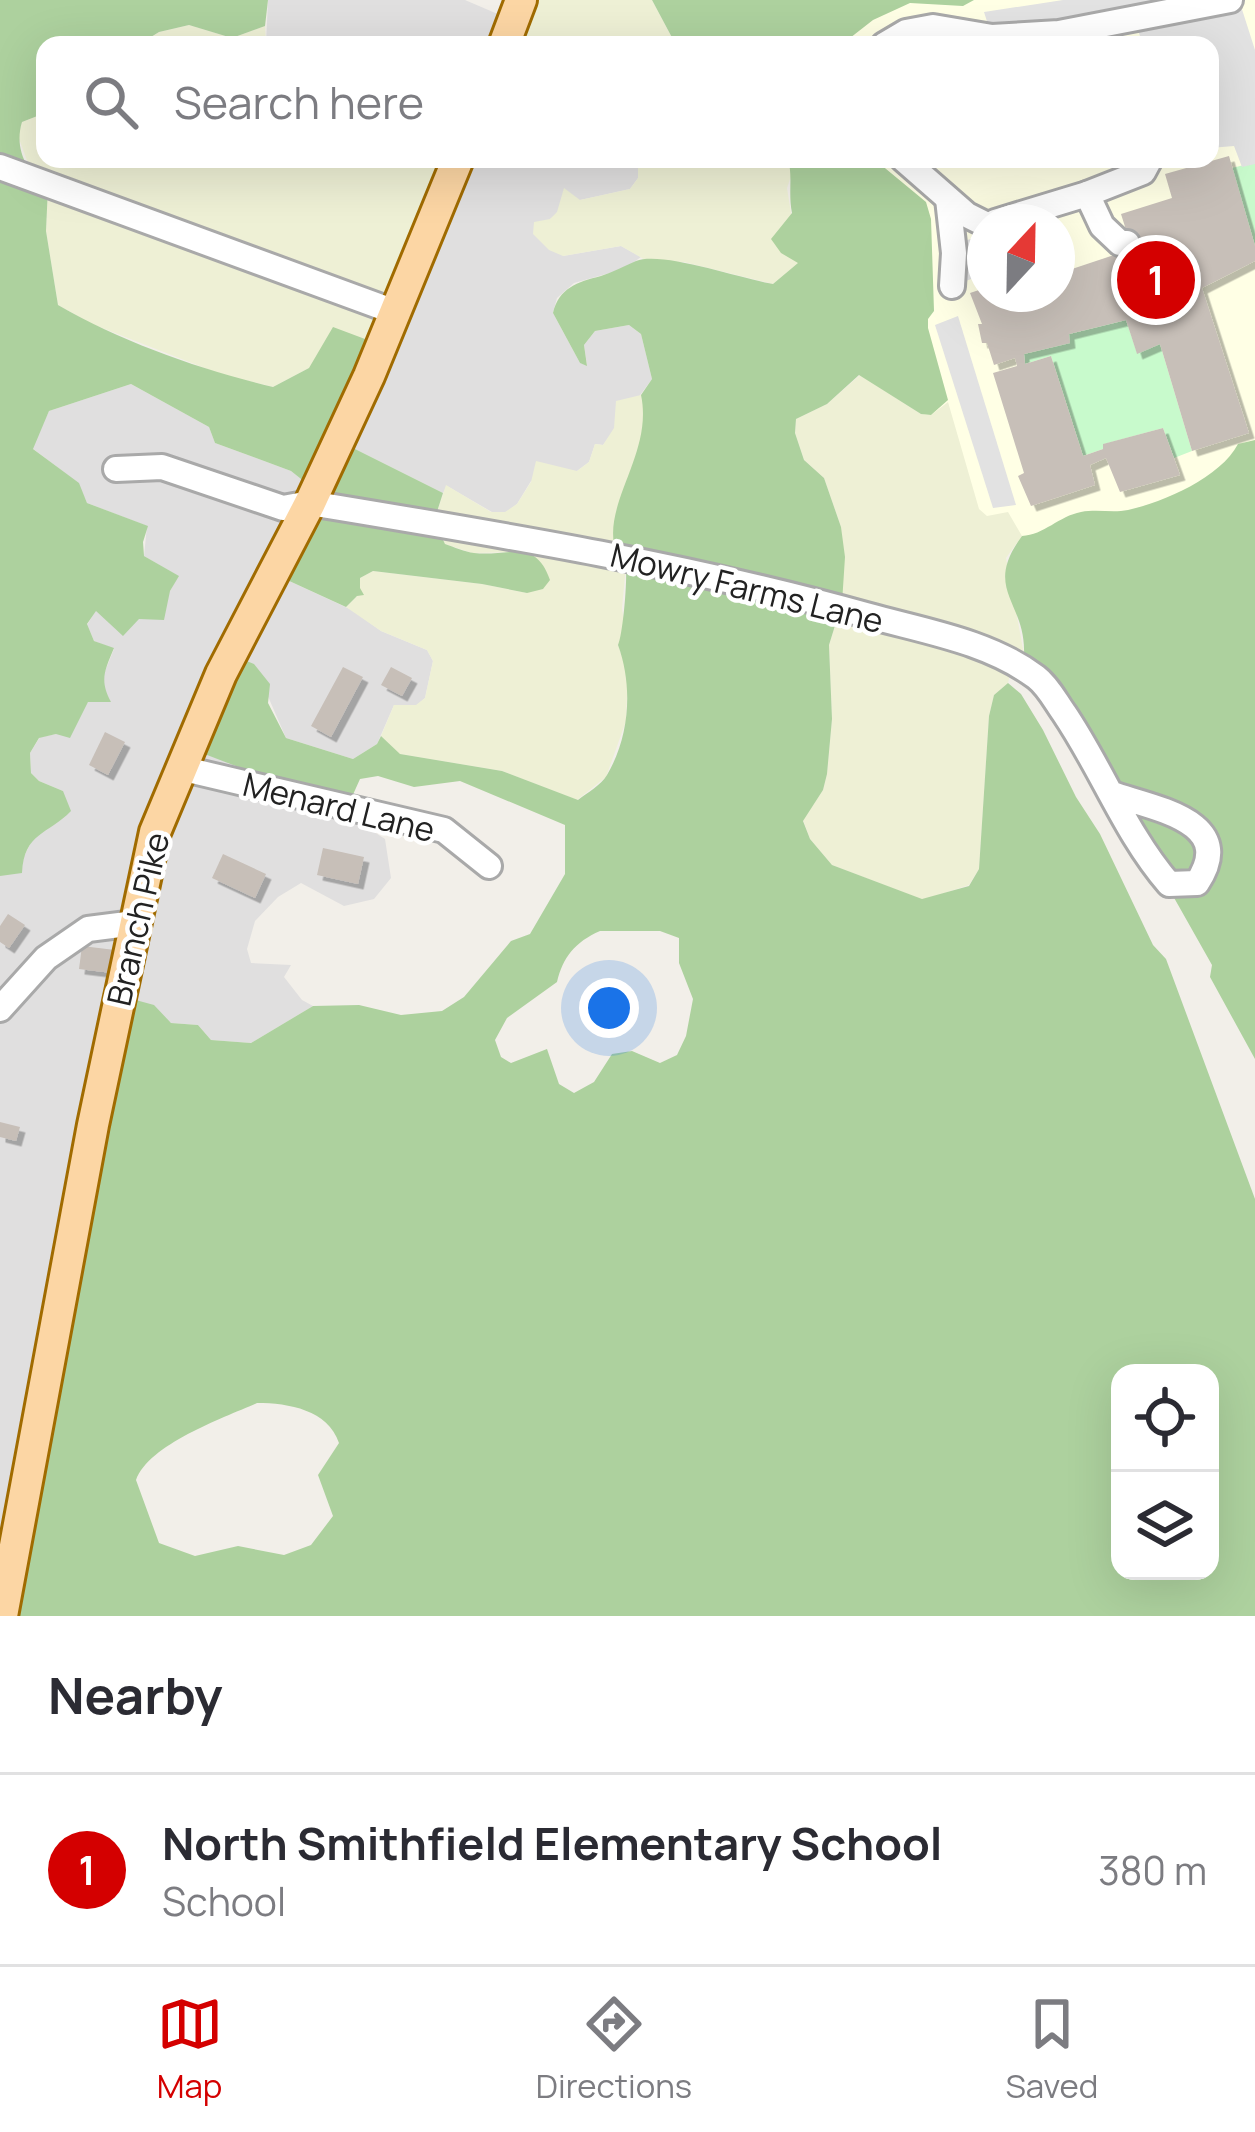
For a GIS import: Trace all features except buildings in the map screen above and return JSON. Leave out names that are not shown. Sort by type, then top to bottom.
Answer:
[{"type":"main road","points":[[507,36],[520,0]]},
{"type":"main road","name":"Branch Pike","points":[[2,1616],[46,1367],[155,832],[221,674],[310,503],[454,168]]},
{"type":"street","points":[[1009,36],[1127,33],[1230,0]]},
{"type":"street","points":[[899,36],[933,27],[986,36]]},
{"type":"street","points":[[5,168],[395,312]]},
{"type":"street","points":[[913,168],[967,212]]},
{"type":"street","points":[[1054,204],[1145,168]]},
{"type":"street","points":[[1087,194],[1102,226],[1120,243],[1127,243]]},
{"type":"street","points":[[948,200],[952,286]]},
{"type":"street","name":"Mowry Farms Lane","points":[[116,469],[162,467],[283,508],[310,503],[648,561],[762,586],[994,652],[1041,680],[1093,755],[1112,794]]},
{"type":"street","name":"Menard Lane","points":[[180,769],[444,830],[489,866]]},
{"type":"street","points":[[0,1010],[46,958],[88,929],[135,923]]},
{"type":"shaded area","points":[[268,0],[465,0],[512,20],[506,36],[266,36]]},
{"type":"shaded area","points":[[520,0],[652,0],[671,36],[506,36]]},
{"type":"shaded area","points":[[810,0],[1255,0],[1255,474],[999,548],[839,265],[815,168],[1219,168],[1219,36],[698,36],[801,31]]},
{"type":"shaded area","points":[[1063,0],[1239,0],[1255,50],[1255,164],[1242,167],[1234,146],[1219,147],[1219,36],[1140,36],[1134,18],[992,36],[984,12]]},
{"type":"shaded area","points":[[189,25],[225,36],[153,36]]},
{"type":"shaded area","points":[[265,26],[266,36],[238,36]]},
{"type":"shaded area","points":[[36,117],[36,168],[454,168],[382,344],[309,368],[273,387],[220,374],[92,324],[58,305],[46,231],[48,187],[33,177],[18,136],[22,122]]},
{"type":"shaded area","points":[[454,168],[638,168],[630,189],[580,200],[550,219],[563,256],[621,246],[641,257],[624,269],[574,283],[557,298],[553,313],[580,363],[587,365],[584,345],[595,331],[629,325],[641,334],[652,379],[603,445],[595,444],[589,462],[577,471],[531,481],[517,504],[505,513],[492,512],[447,486],[443,493],[339,441]]},
{"type":"shaded area","points":[[638,168],[791,168],[787,188],[799,263],[773,284],[684,262],[647,261],[621,246],[563,256],[533,234],[534,222],[550,219],[557,212],[564,188],[580,200],[630,189]]},
{"type":"shaded area","points":[[967,240],[967,281],[952,286],[953,244]]},
{"type":"shaded area","points":[[958,316],[1016,505],[993,508],[935,325]]},
{"type":"shaded area","points":[[860,375],[921,414],[931,415],[948,402],[979,509],[987,516],[1008,512],[1022,536],[1006,558],[1024,654],[1012,666],[1008,683],[994,695],[989,716],[979,869],[969,885],[923,900],[832,865],[810,839],[803,820],[823,790],[827,774],[832,719],[829,645],[842,603],[841,527],[824,478],[804,460],[795,433],[796,419],[827,404]]},
{"type":"shaded area","points":[[131,384],[209,427],[215,443],[291,471],[315,489],[274,574],[427,650],[433,661],[425,698],[417,705],[394,705],[377,744],[353,759],[286,738],[254,664],[290,787],[385,839],[391,878],[374,899],[344,906],[301,883],[278,897],[255,921],[247,949],[251,963],[291,965],[284,977],[313,1006],[251,1043],[211,1040],[198,1025],[171,1023],[160,1015],[0,1616],[0,876],[23,858],[35,835],[47,827],[63,791],[31,773],[30,753],[40,737],[56,734],[88,702],[110,701],[102,686],[114,649],[94,641],[87,625],[96,610],[113,622],[139,618],[170,591],[178,576],[144,556],[147,526],[87,503],[78,483],[32,448],[49,411]]},
{"type":"shaded area","points":[[641,395],[646,416],[617,511],[626,566],[625,632],[618,645],[628,674],[626,721],[606,777],[577,800],[502,771],[399,754],[381,736],[394,705],[416,705],[425,698],[433,661],[427,650],[381,631],[346,607],[357,596],[360,578],[373,571],[527,593],[527,552],[472,553],[445,544],[434,521],[446,485],[491,512],[505,512],[517,504],[531,482],[536,461],[577,471],[589,462],[595,444],[603,445],[614,428],[616,401]]},
{"type":"green space","points":[[0,0],[268,0],[265,26],[238,36],[189,25],[153,36],[36,36],[36,117],[22,122],[20,141],[28,167],[48,187],[46,231],[58,305],[162,354],[273,387],[309,368],[333,327],[381,345],[339,441],[443,493],[434,521],[445,544],[474,553],[529,554],[537,558],[550,580],[543,589],[527,593],[373,571],[360,578],[364,595],[346,607],[274,574],[315,490],[291,471],[215,443],[209,427],[131,384],[49,411],[33,449],[79,483],[87,503],[148,526],[144,556],[179,576],[170,591],[164,620],[139,619],[123,636],[96,611],[87,624],[94,641],[114,648],[105,675],[111,702],[88,702],[70,738],[56,734],[39,738],[30,753],[31,773],[63,791],[71,811],[32,842],[22,873],[0,876]]},
{"type":"green space","points":[[652,0],[974,0],[963,6],[910,3],[873,20],[853,36],[671,36]]},
{"type":"green space","points":[[1255,164],[1255,246],[1232,168]]},
{"type":"green space","points":[[789,168],[885,168],[926,202],[931,219],[934,311],[928,328],[948,400],[931,415],[921,414],[859,375],[827,404],[796,419],[795,433],[804,460],[824,478],[841,527],[845,557],[842,603],[829,645],[832,719],[827,774],[823,790],[803,821],[810,839],[832,865],[922,899],[969,886],[979,869],[994,695],[1008,683],[1021,694],[1043,730],[1153,945],[1166,959],[1255,1199],[1255,1616],[2,1616],[121,996],[154,1005],[171,1023],[198,1025],[211,1040],[251,1043],[313,1006],[359,1005],[401,1015],[442,1011],[464,997],[511,941],[530,934],[565,874],[565,825],[460,781],[414,787],[378,776],[360,779],[351,799],[290,787],[189,748],[232,655],[254,664],[270,684],[268,703],[286,738],[353,759],[377,744],[381,736],[400,754],[502,771],[578,800],[598,785],[615,760],[625,728],[627,694],[618,645],[626,570],[615,547],[613,527],[641,436],[641,395],[652,379],[641,334],[629,325],[595,331],[584,345],[587,366],[580,363],[553,313],[570,287],[648,259],[773,284],[798,263],[781,253],[771,239],[792,213]],"holes":[[[600,931],[660,931],[679,938],[679,963],[693,999],[677,1055],[660,1063],[632,1051],[612,1054],[594,1082],[574,1093],[559,1084],[547,1049],[511,1063],[501,1057],[495,1040],[507,1018],[557,982],[571,951],[584,940]],[[257,1403],[317,1416],[339,1443],[318,1475],[333,1516],[311,1545],[284,1555],[238,1546],[195,1556],[159,1543],[136,1480],[144,1467],[171,1444],[207,1424]]]},
{"type":"green space","points":[[1126,320],[1137,353],[1160,344],[1192,451],[1174,458],[1163,428],[1104,444],[1103,449],[1083,456],[1051,356],[1025,364],[1024,354],[1069,343],[1069,334]]},
{"type":"green space","points":[[1255,440],[1255,1059],[1210,977],[1212,965],[1050,678],[1038,661],[1024,654],[1006,570],[1022,536],[1073,514],[1128,510],[1158,501],[1205,477],[1238,444]]},
{"type":"place","name":"North Smithfield Elementary School","points":[[1156,280]]}]
